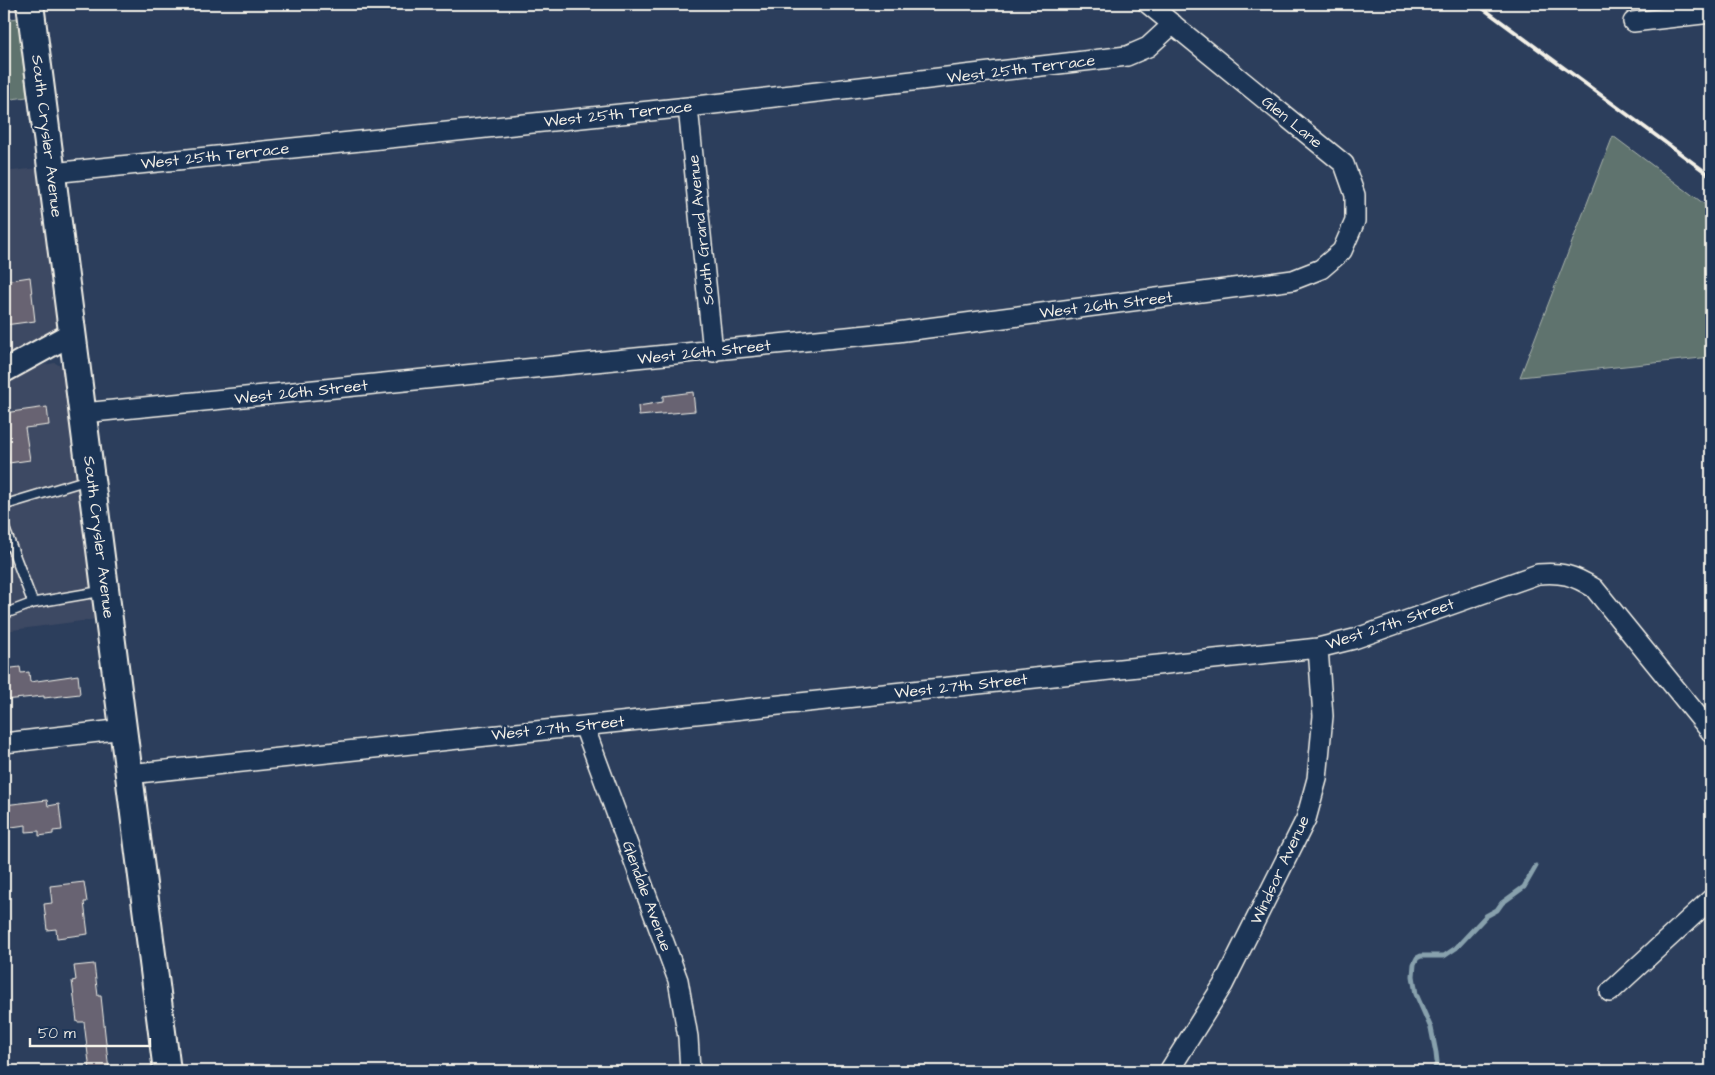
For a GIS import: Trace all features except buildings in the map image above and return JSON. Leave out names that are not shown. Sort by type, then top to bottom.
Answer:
[{"type":"main road","name":"South Crysler Avenue","points":[[30,4],[167,1071]]},
{"type":"street","name":"Glen Lane","points":[[1148,4],[1344,164],[1356,194],[1355,221],[1342,251],[1321,269]]},
{"type":"street","points":[[1633,22],[1711,13]]},
{"type":"street","name":"West 25th Terrace","points":[[52,173],[688,107],[1127,56],[1148,46],[1173,24]]},
{"type":"street","name":"South Grand Avenue","points":[[688,107],[713,352]]},
{"type":"street","name":"West 26th Street","points":[[83,413],[713,352],[897,332],[1293,280],[1321,269]]},
{"type":"street","points":[[4,370],[73,333]]},
{"type":"street","name":"West 27th Street","points":[[129,774],[1318,648],[1354,639],[1538,574],[1557,573],[1577,578],[1594,588],[1711,732]]},
{"type":"street","name":"Windsor Avenue","points":[[1169,1071],[1223,985],[1306,819],[1317,779],[1323,716],[1318,648]]},
{"type":"street","name":"Glendale Avenue","points":[[584,726],[678,980],[688,1037],[690,1071]]},
{"type":"street","points":[[4,744],[124,730]]},
{"type":"street","points":[[1610,992],[1711,899]]},
{"type":"lane","points":[[4,505],[91,479]]},
{"type":"lane","points":[[4,527],[33,603]]},
{"type":"lane","points":[[4,614],[33,603],[106,590]]},
{"type":"shaded area","points":[[39,168],[58,319],[55,329],[51,333],[4,360],[4,172]]},
{"type":"shaded area","points":[[55,363],[66,369],[97,619],[4,631],[4,383],[34,367]]},
{"type":"green space","points":[[18,18],[27,97],[4,100],[4,20]]},
{"type":"green space","points":[[1613,136],[1711,209],[1711,357],[1520,377]]},
{"type":"waterway","points":[[1434,1071],[1437,1062],[1436,1053],[1431,1028],[1416,994],[1413,976],[1414,964],[1417,958],[1421,956],[1444,956],[1456,948],[1486,916],[1497,910],[1502,903],[1524,887],[1536,866]]},
{"type":"railway","points":[[1477,4],[1711,176]]}]
